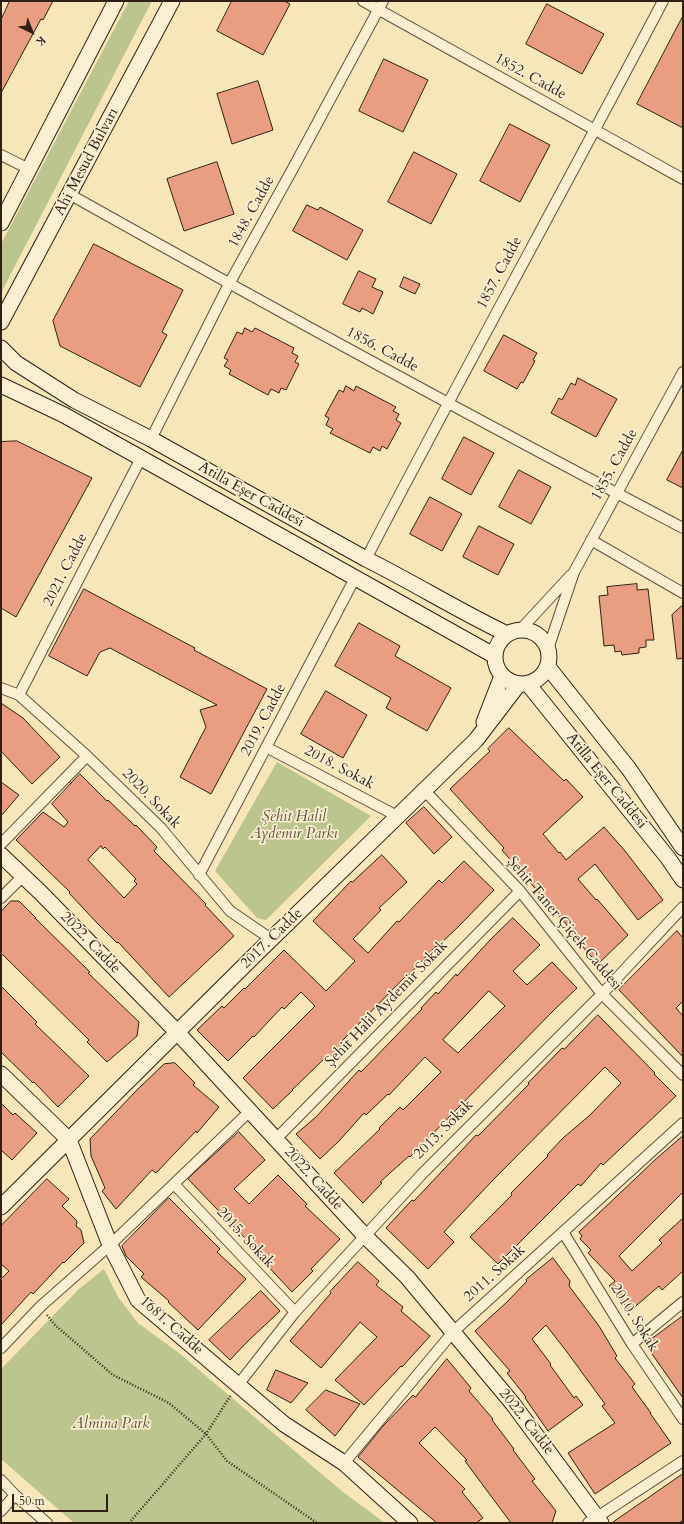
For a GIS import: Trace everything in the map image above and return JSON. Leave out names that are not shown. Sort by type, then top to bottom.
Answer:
[{"type":"main road","points":[[1,223],[116,1]]},
{"type":"main road","name":"Ahi Mesud Bulvarı","points":[[1,322],[172,1]]},
{"type":"main road","name":"Atilla Eşer Caddesi","points":[[1,348],[16,363],[74,400],[151,439],[467,615],[506,634]]},
{"type":"main road","name":"Atilla Eşer Caddesi","points":[[1,385],[64,415],[495,656]]},
{"type":"main road","points":[[521,630],[530,630],[539,636],[544,641],[548,649],[550,658],[543,675],[536,681],[523,684],[510,682],[502,676],[497,669],[495,656],[499,642],[506,634],[521,630]]},
{"type":"main road","name":"Atilla Eşer Caddesi","points":[[548,666],[628,769],[683,848]]},
{"type":"main road","name":"2017. Cadde","points":[[476,740],[502,676]]},
{"type":"main road","name":"Atilla Eşer Caddesi","points":[[523,684],[653,840],[683,880]]},
{"type":"main road","name":"2017. Cadde","points":[[1,1207],[271,939],[476,740],[523,684]]},
{"type":"main road","name":"2022. Cadde","points":[[1,855],[177,1032],[365,1236],[407,1277],[512,1404],[595,1521]]},
{"type":"main road","name":"1681. Cadde","points":[[1,1074],[69,1140],[110,1245],[138,1300],[284,1424],[344,1463],[410,1523]]},
{"type":"street","name":"1852. Cadde","points":[[363,1],[381,5],[595,131],[683,179]]},
{"type":"street","name":"1857. Cadde","points":[[366,559],[448,402],[595,131],[663,1]]},
{"type":"street","name":"1848. Cadde","points":[[151,439],[229,284],[381,5]]},
{"type":"street","points":[[1,155],[29,169]]},
{"type":"street","name":"1856. Cadde","points":[[69,194],[229,284],[617,494],[683,528]]},
{"type":"street","name":"1855. Cadde","points":[[548,649],[574,572],[617,494],[680,387],[683,372]]},
{"type":"street","name":"2021. Cadde","points":[[19,695],[141,458]]},
{"type":"street","points":[[591,540],[683,593]]},
{"type":"street","name":"1855. Cadde","points":[[521,630],[574,572]]},
{"type":"street","name":"2019. Cadde","points":[[199,876],[355,578]]},
{"type":"street","name":"2020. Sokak","points":[[1,688],[19,695],[87,756],[161,828],[199,876],[230,911],[271,939]]},
{"type":"street","name":"2018. Sokak","points":[[266,747],[397,816]]},
{"type":"street","points":[[1,844],[87,756]]},
{"type":"street","name":"Şehit Taner Çiçek Caddesi","points":[[424,790],[520,891],[602,994],[683,1075]]},
{"type":"street","points":[[1,898],[23,876]]},
{"type":"street","name":"Şehit Halil Aydemir Sokak","points":[[276,1139],[520,891]]},
{"type":"street","name":"2013. Sokak","points":[[238,1385],[295,1312],[422,1174],[602,994],[683,907]]},
{"type":"street","points":[[1,1348],[41,1306],[110,1245],[250,1111]]},
{"type":"street","name":"2011. Sokak","points":[[344,1463],[453,1332],[683,1123]]},
{"type":"street","name":"2015. Sokak","points":[[174,1184],[295,1312]]},
{"type":"street","name":"2010. Sokak","points":[[562,1232],[632,1344],[683,1419]]},
{"type":"street","points":[[632,1344],[683,1302]]},
{"type":"street","points":[[595,1521],[683,1461]]},
{"type":"street","points":[[1,1480],[15,1495],[47,1523]]},
{"type":"street","points":[[1,1511],[15,1495]]},
{"type":"path","points":[[41,1306],[55,1325],[113,1375],[169,1403],[206,1434],[227,1461],[317,1523]]},
{"type":"path","points":[[129,1523],[206,1434],[238,1385]]},
{"type":"green space","points":[[129,1],[152,1],[1,293],[1,244]]},
{"type":"green space","name":"Şehit Halil Aydemir Parkı","points":[[277,762],[371,816],[266,920],[257,918],[215,871]]},
{"type":"green space","name":"Almina Park","points":[[104,1269],[118,1297],[138,1323],[179,1353],[343,1492],[385,1523],[74,1523],[1,1459],[1,1369],[79,1289]]},
{"type":"building","points":[[10,1],[53,1],[43,20],[41,19],[1,93],[1,20]]},
{"type":"building","points":[[232,1],[284,1],[290,4],[263,55],[217,31]]},
{"type":"building","points":[[547,4],[604,34],[582,74],[526,44]]},
{"type":"building","points":[[683,16],[683,128],[637,104]]},
{"type":"building","points":[[384,59],[428,80],[403,132],[359,111]]},
{"type":"building","points":[[258,81],[273,130],[232,144],[217,94]]},
{"type":"building","points":[[510,124],[550,145],[520,202],[480,181]]},
{"type":"building","points":[[414,152],[457,174],[431,224],[388,202]]},
{"type":"building","points":[[217,162],[234,214],[184,231],[167,179]]},
{"type":"building","points":[[307,205],[318,210],[320,207],[363,230],[347,260],[293,231]]},
{"type":"building","points":[[94,244],[183,290],[162,332],[167,335],[140,387],[60,346],[53,321]]},
{"type":"building","points":[[359,271],[376,279],[372,287],[383,292],[373,314],[362,308],[360,312],[343,304]]},
{"type":"building","points":[[404,277],[420,284],[415,294],[400,287]]},
{"type":"building","points":[[245,328],[252,332],[255,328],[294,348],[292,353],[298,356],[295,362],[299,364],[286,390],[281,388],[279,393],[271,389],[268,395],[229,374],[231,370],[224,366],[228,360],[224,358],[237,332],[242,334]]},
{"type":"building","points":[[504,335],[537,353],[533,360],[535,361],[523,383],[521,382],[517,389],[484,371]]},
{"type":"building","points":[[578,378],[617,399],[596,437],[551,413],[559,398],[562,400],[571,383],[575,385]]},
{"type":"building","points":[[346,386],[354,391],[356,386],[396,407],[393,411],[399,414],[396,420],[401,423],[387,449],[382,446],[380,451],[373,447],[370,453],[330,433],[333,429],[326,425],[329,418],[325,416],[339,390],[343,392]]},
{"type":"building","points":[[464,437],[494,453],[471,495],[442,479]]},
{"type":"building","points":[[17,441],[92,478],[16,617],[1,608],[1,442]]},
{"type":"building","points":[[683,450],[683,488],[667,480]]},
{"type":"building","points":[[519,470],[551,487],[531,524],[499,507]]},
{"type":"building","points":[[430,497],[462,514],[442,551],[410,534]]},
{"type":"building","points":[[479,526],[514,544],[498,575],[463,557]]},
{"type":"building","points":[[637,584],[637,590],[648,589],[654,640],[646,640],[646,647],[639,648],[639,653],[622,655],[621,651],[615,652],[614,645],[604,646],[599,596],[608,595],[607,587]]},
{"type":"building","points":[[84,589],[195,648],[194,650],[267,689],[211,794],[180,777],[206,727],[200,710],[217,705],[110,648],[100,652],[87,676],[49,656]]},
{"type":"building","points":[[683,605],[683,658],[677,659],[672,615]]},
{"type":"building","points":[[359,623],[400,646],[395,656],[451,688],[427,731],[386,708],[391,698],[335,666]]},
{"type":"building","points":[[326,691],[367,715],[343,758],[301,734]]},
{"type":"building","points":[[1,703],[23,718],[60,757],[32,784],[1,751]]},
{"type":"building","points":[[509,728],[564,781],[566,779],[583,797],[543,834],[559,853],[560,852],[566,860],[604,827],[625,851],[663,900],[638,920],[595,864],[578,879],[628,935],[598,964],[565,927],[567,925],[502,850],[504,848],[450,789],[490,751],[488,749]]},
{"type":"building","points":[[80,774],[107,801],[108,800],[135,826],[136,825],[157,847],[154,851],[206,904],[205,905],[234,936],[169,997],[118,942],[117,943],[98,924],[69,893],[70,892],[16,840],[43,812],[64,827],[68,822],[52,804]],"holes":[[[101,846],[103,849],[105,847],[136,879],[134,881],[137,884],[124,898],[88,860]]]},
{"type":"building","points":[[1,782],[19,795],[1,816]]},
{"type":"building","points":[[424,807],[452,837],[434,854],[406,823]]},
{"type":"building","points":[[382,855],[407,882],[379,908],[381,910],[353,939],[368,953],[397,921],[399,922],[439,880],[442,883],[464,861],[494,890],[340,1043],[342,1045],[327,1060],[325,1058],[273,1109],[243,1078],[315,1006],[301,992],[284,1009],[282,1007],[254,1037],[253,1036],[228,1061],[197,1030],[222,1006],[224,1008],[244,988],[245,989],[284,950],[326,991],[355,961],[313,921],[351,881],[352,882]]},
{"type":"building","points":[[11,901],[19,901],[90,972],[88,973],[139,1022],[137,1036],[107,1062],[87,1042],[89,1040],[1,953],[1,912]]},
{"type":"building","points":[[513,918],[540,945],[513,971],[527,985],[552,962],[577,988],[410,1157],[409,1156],[380,1182],[382,1183],[363,1203],[334,1173],[380,1129],[379,1128],[400,1107],[403,1110],[441,1072],[425,1057],[389,1095],[388,1094],[366,1115],[364,1113],[339,1141],[320,1159],[296,1134],[316,1117],[359,1070],[361,1072],[422,1009],[421,1008],[436,992],[438,994],[456,974],[457,976],[491,939]],"holes":[[[489,991],[505,1006],[458,1053],[443,1040]]]},
{"type":"building","points":[[677,931],[683,938],[683,1001],[676,1008],[683,1016],[683,1057],[619,990]]},
{"type":"building","points":[[1,986],[37,1022],[35,1024],[89,1076],[58,1107],[34,1082],[33,1083],[1,1052]]},
{"type":"building","points":[[598,1015],[676,1096],[603,1165],[601,1163],[581,1186],[578,1184],[498,1264],[470,1237],[512,1195],[511,1193],[548,1156],[547,1155],[563,1138],[590,1115],[621,1083],[605,1067],[493,1180],[444,1232],[454,1242],[428,1269],[386,1228],[412,1200],[414,1201],[476,1135],[478,1136],[529,1084],[528,1083],[562,1048],[564,1049]]},
{"type":"building","points":[[175,1063],[195,1083],[193,1085],[219,1107],[197,1133],[196,1131],[156,1173],[152,1170],[116,1209],[102,1191],[105,1188],[91,1156],[90,1139],[164,1064]]},
{"type":"building","points":[[1,1103],[13,1115],[15,1113],[37,1133],[12,1160],[1,1150]]},
{"type":"building","points":[[239,1132],[265,1160],[234,1189],[249,1204],[278,1175],[307,1204],[305,1206],[340,1239],[311,1269],[313,1271],[292,1292],[262,1260],[264,1258],[188,1179]]},
{"type":"building","points":[[683,1136],[683,1192],[619,1256],[632,1271],[662,1243],[659,1240],[683,1218],[683,1271],[662,1290],[659,1286],[630,1311],[609,1286],[615,1281],[588,1253],[591,1250],[580,1239],[582,1236],[579,1232],[656,1159]]},
{"type":"building","points":[[47,1179],[69,1199],[62,1206],[77,1221],[76,1226],[81,1230],[84,1243],[64,1263],[63,1262],[33,1294],[31,1292],[1,1325],[1,1279],[9,1271],[1,1264],[1,1226]]},
{"type":"building","points":[[169,1198],[220,1249],[217,1252],[246,1279],[198,1330],[168,1302],[169,1301],[141,1277],[144,1274],[126,1256],[122,1246]]},
{"type":"building","points":[[553,1258],[570,1281],[569,1286],[599,1326],[617,1356],[615,1358],[635,1384],[632,1387],[671,1443],[595,1494],[568,1453],[615,1423],[602,1406],[605,1404],[567,1352],[546,1325],[532,1339],[574,1398],[576,1396],[583,1405],[548,1431],[525,1398],[526,1397],[507,1373],[510,1371],[475,1331],[507,1302],[527,1281],[526,1280]]},
{"type":"building","points":[[358,1262],[379,1281],[376,1285],[403,1307],[401,1311],[430,1336],[364,1405],[335,1380],[377,1337],[360,1322],[321,1368],[290,1341],[331,1293],[330,1292]]},
{"type":"building","points":[[261,1291],[280,1311],[230,1360],[209,1340]]},
{"type":"building","points":[[683,1316],[683,1398],[645,1344]]},
{"type":"building","points":[[447,1359],[471,1388],[469,1391],[493,1419],[492,1420],[514,1449],[513,1450],[535,1479],[532,1481],[556,1511],[552,1523],[511,1523],[465,1461],[467,1460],[435,1427],[419,1443],[465,1489],[462,1492],[483,1518],[476,1523],[437,1523],[358,1457],[383,1426],[413,1395],[415,1397]]},
{"type":"building","points":[[276,1370],[308,1383],[291,1403],[267,1390]]},
{"type":"building","points":[[326,1390],[360,1404],[335,1436],[306,1410]]},
{"type":"building","points":[[683,1474],[683,1520],[679,1523],[612,1523]]}]
